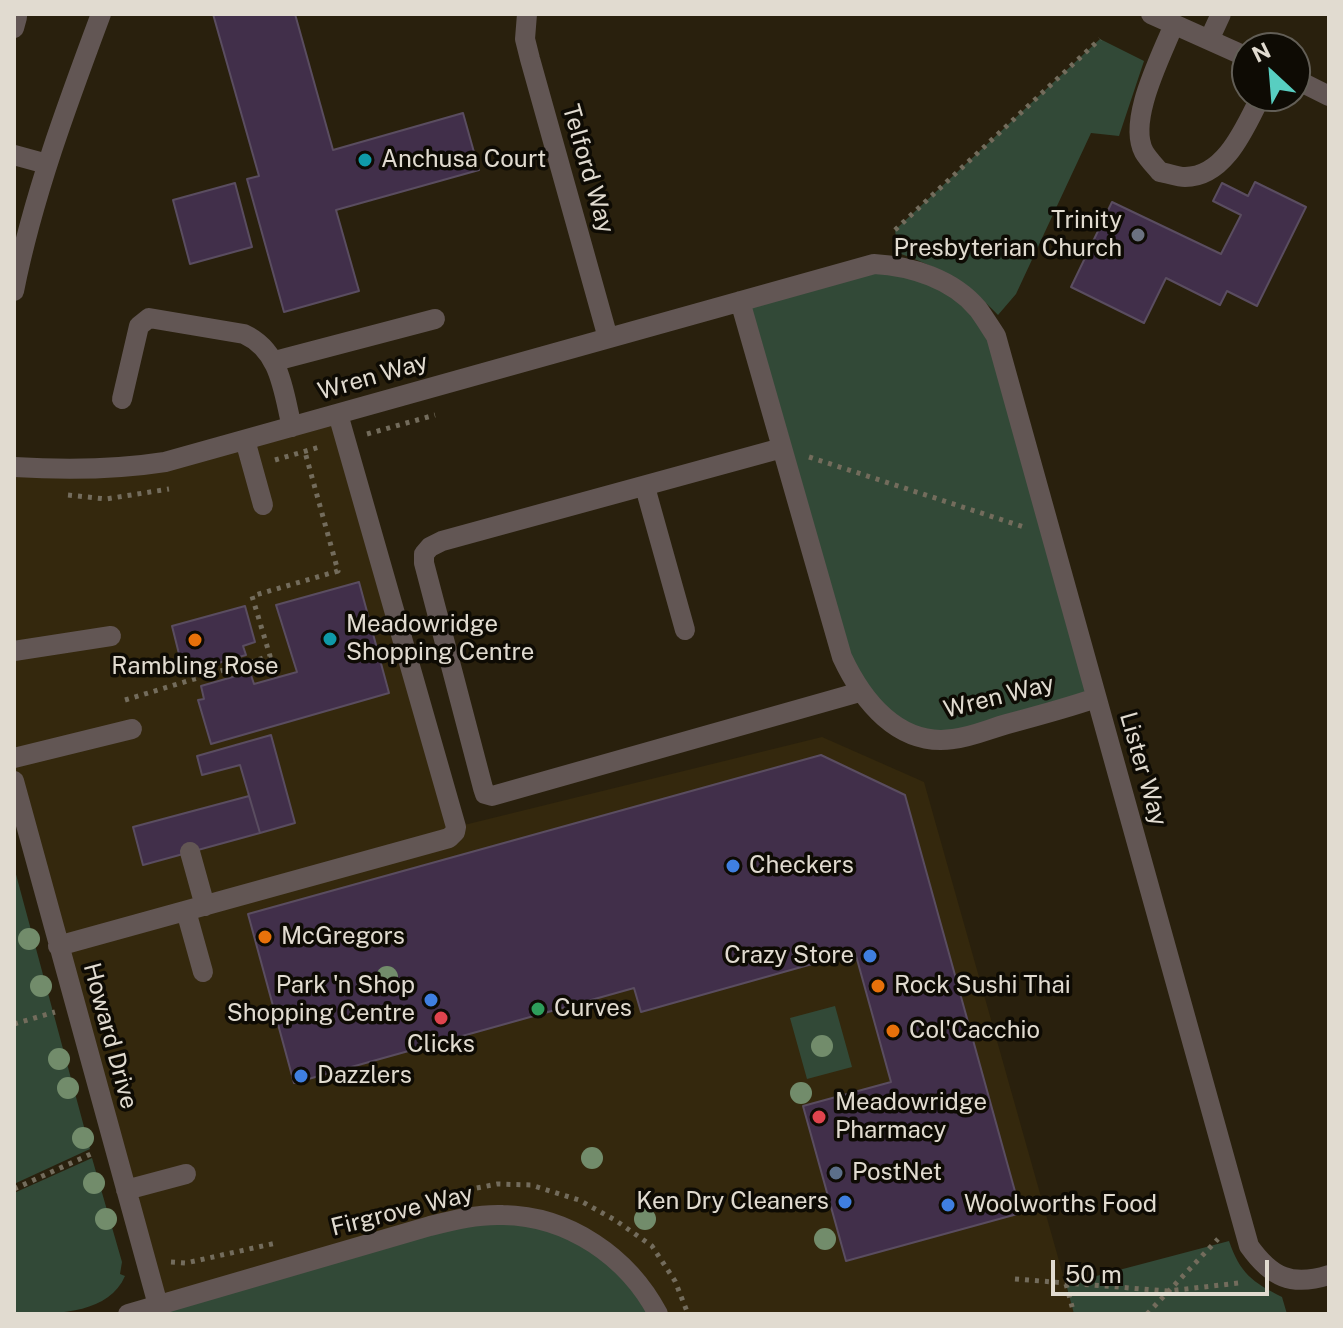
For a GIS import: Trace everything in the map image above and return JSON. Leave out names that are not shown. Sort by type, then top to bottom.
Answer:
[{"type":"street","points":[[14,291],[23,246],[47,164],[101,14]]},
{"type":"street","name":"Telford Way","points":[[527,14],[525,39],[530,59],[608,338]]},
{"type":"street","points":[[1151,14],[1231,50]]},
{"type":"street","points":[[1209,40],[1221,14]]},
{"type":"street","points":[[1174,24],[1144,101],[1139,124],[1143,150],[1160,172],[1187,177],[1213,167],[1232,148],[1252,112]]},
{"type":"street","points":[[1311,87],[1329,96]]},
{"type":"street","points":[[14,155],[47,164]]},
{"type":"street","name":"Wren Way","points":[[14,467],[92,470],[165,462],[874,264],[899,265],[923,272],[951,288]]},
{"type":"street","name":"Lister Way","points":[[951,288],[977,307],[996,336],[1249,1246],[1272,1272],[1292,1280],[1329,1275]]},
{"type":"street","name":"Wren Way","points":[[740,301],[842,657],[860,692],[885,719],[912,734],[952,739],[1096,698]]},
{"type":"street","points":[[122,399],[139,326],[149,318],[244,334],[255,340],[275,361],[292,427]]},
{"type":"street","points":[[275,361],[435,319]]},
{"type":"street","points":[[58,946],[449,838],[455,832],[338,414]]},
{"type":"street","points":[[245,440],[263,505]]},
{"type":"street","points":[[782,448],[442,541],[430,547],[424,554],[424,563],[485,794],[492,796],[860,692]]},
{"type":"street","points":[[645,487],[685,630]]},
{"type":"street","points":[[14,651],[111,636]]},
{"type":"street","points":[[14,758],[132,729]]},
{"type":"street","name":"Howard Drive","points":[[14,781],[158,1305]]},
{"type":"street","points":[[190,852],[203,972]]},
{"type":"street","points":[[126,1190],[186,1174]]},
{"type":"street","name":"Firgrove Way","points":[[128,1314],[430,1226],[461,1218],[505,1215],[547,1222],[603,1249],[633,1275],[658,1314]]},
{"type":"path","points":[[895,230],[1100,39]]},
{"type":"path","points":[[782,448],[1051,536]]},
{"type":"path","points":[[125,700],[270,656],[252,596],[338,571],[305,452]]},
{"type":"path","points":[[14,1024],[55,1012]]},
{"type":"path","points":[[14,1189],[95,1153]]},
{"type":"path","points":[[1147,1314],[1218,1239]]},
{"type":"path","points":[[1015,1279],[1168,1291],[1239,1283]]},
{"type":"path","points":[[1066,1284],[1074,1314]]},
{"type":"shaded area","points":[[338,414],[456,827],[822,737],[924,782],[1074,1314],[658,1314],[158,1305],[14,781],[14,467],[92,470]]},
{"type":"green space","points":[[1100,39],[1144,61],[1119,136],[1091,133],[1016,294],[998,315],[976,294],[952,278],[898,253],[895,230]]},
{"type":"green space","points":[[875,264],[951,288],[996,336],[1096,698],[931,738],[860,692],[740,301]]},
{"type":"green space","points":[[14,867],[90,1149],[14,1184]]},
{"type":"green space","points":[[835,1006],[852,1067],[807,1079],[790,1018]]},
{"type":"green space","points":[[92,1158],[122,1262],[120,1274],[125,1276],[106,1299],[92,1306],[60,1313],[14,1314],[14,1193]]},
{"type":"green space","points":[[483,1216],[586,1239],[658,1314],[128,1314]]},
{"type":"green space","points":[[1229,1241],[1248,1275],[1282,1297],[1287,1314],[1074,1314],[1066,1284]]},
{"type":"building","name":"Anchusa Court","points":[[213,14],[295,14],[333,150],[463,113],[479,170],[336,210],[359,291],[284,312],[247,179],[259,176]]},
{"type":"building","name":"Trinity Presbyterian Church","points":[[1255,182],[1306,207],[1257,306],[1227,291],[1220,305],[1166,278],[1144,323],[1071,287],[1112,202],[1221,254],[1241,215],[1213,201],[1222,183],[1248,196]]},
{"type":"building","points":[[235,183],[252,247],[190,264],[173,200]]},
{"type":"building","name":"Meadowridge Shopping Centre","points":[[359,582],[389,693],[211,744],[198,700],[204,699],[201,686],[250,672],[254,684],[297,672],[276,605]]},
{"type":"building","points":[[245,606],[255,642],[243,646],[246,655],[194,670],[191,660],[181,662],[172,626]]},
{"type":"building","points":[[271,735],[295,823],[260,833],[240,765],[202,775],[197,756]]},
{"type":"building","name":"Park 'n Shop Shopping Centre","points":[[821,755],[905,795],[1021,1213],[846,1261],[803,1106],[891,1082],[855,952],[641,1012],[634,988],[294,1083],[248,914]]},
{"type":"building","points":[[249,796],[260,833],[143,865],[133,827]]},
{"type":"place","name":"Anchusa Court","points":[[365,160]]},
{"type":"place","name":"Trinity Presbyterian Church","points":[[1138,235]]},
{"type":"place","name":"Meadowridge Shopping Centre","points":[[330,639]]},
{"type":"place","name":"Rambling Rose","points":[[195,640]]},
{"type":"place","name":"Checkers","points":[[733,866]]},
{"type":"place","name":"McGregors","points":[[265,937]]},
{"type":"place","name":"Crazy Store","points":[[870,956]]},
{"type":"place","name":"Rock Sushi Thai","points":[[878,986]]},
{"type":"place","name":"Park 'n Shop Shopping Centre","points":[[431,1000]]},
{"type":"place","name":"Curves","points":[[538,1009]]},
{"type":"place","name":"Clicks","points":[[441,1018]]},
{"type":"place","name":"Col'Cacchio","points":[[893,1031]]},
{"type":"place","name":"Dazzlers","points":[[301,1076]]},
{"type":"place","name":"Meadowridge Pharmacy","points":[[819,1117]]},
{"type":"place","name":"PostNet","points":[[836,1173]]},
{"type":"place","name":"Ken Dry Cleaners","points":[[845,1202]]},
{"type":"place","name":"Woolworths Food","points":[[948,1205]]}]
